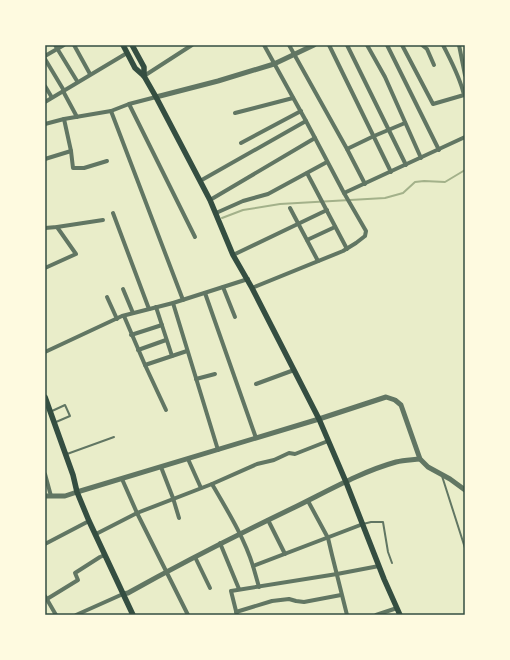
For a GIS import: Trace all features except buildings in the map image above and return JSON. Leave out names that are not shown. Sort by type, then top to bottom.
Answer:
[{"type":"main road","points":[[123,45],[137,70],[144,76],[156,97],[210,200],[233,255],[248,279],[319,420],[400,615]]},
{"type":"main road","points":[[132,45],[144,68],[144,76]]},
{"type":"main road","points":[[45,397],[48,412],[55,422],[73,475],[77,492],[133,615]]},
{"type":"street","points":[[45,56],[56,47],[64,45]]},
{"type":"street","points":[[74,45],[90,74]]},
{"type":"street","points":[[144,76],[192,45]]},
{"type":"street","points":[[252,288],[347,249],[365,236],[366,231],[345,196],[264,45]]},
{"type":"street","points":[[289,45],[365,184]]},
{"type":"street","points":[[45,124],[64,119],[111,111],[129,104],[218,82],[274,64],[314,45]]},
{"type":"street","points":[[329,45],[391,172]]},
{"type":"street","points":[[347,45],[406,165]]},
{"type":"street","points":[[367,45],[385,77],[421,158]]},
{"type":"street","points":[[387,45],[439,150]]},
{"type":"street","points":[[402,45],[434,104],[464,95],[462,87],[443,45]]},
{"type":"street","points":[[422,45],[427,49],[434,65]]},
{"type":"street","points":[[459,45],[465,75]]},
{"type":"street","points":[[56,47],[77,81]]},
{"type":"street","points":[[45,102],[127,53]]},
{"type":"street","points":[[45,59],[77,117]]},
{"type":"street","points":[[45,86],[51,96]]},
{"type":"street","points":[[235,113],[293,98]]},
{"type":"street","points":[[129,104],[195,237]]},
{"type":"street","points":[[111,111],[183,300]]},
{"type":"street","points":[[241,143],[300,111]]},
{"type":"street","points":[[64,119],[73,168],[84,168],[108,161]]},
{"type":"street","points":[[200,181],[306,121]]},
{"type":"street","points":[[347,149],[405,123]]},
{"type":"street","points":[[345,196],[365,184],[465,137]]},
{"type":"street","points":[[210,200],[315,138]]},
{"type":"street","points":[[45,160],[71,151]]},
{"type":"street","points":[[216,213],[244,201],[268,194],[327,162]]},
{"type":"street","points":[[307,173],[347,249]]},
{"type":"street","points":[[290,208],[318,261]]},
{"type":"street","points":[[233,255],[327,210]]},
{"type":"street","points":[[113,213],[149,309]]},
{"type":"street","points":[[45,228],[102,220]]},
{"type":"street","points":[[45,268],[76,254],[57,227]]},
{"type":"street","points":[[307,240],[335,227]]},
{"type":"street","points":[[45,352],[124,316],[183,300],[248,279]]},
{"type":"street","points":[[223,287],[235,317]]},
{"type":"street","points":[[123,288],[133,313]]},
{"type":"street","points":[[205,293],[256,438]]},
{"type":"street","points":[[107,297],[117,319]]},
{"type":"street","points":[[172,303],[218,450]]},
{"type":"street","points":[[156,307],[172,356]]},
{"type":"street","points":[[124,316],[131,335],[166,410]]},
{"type":"street","points":[[131,335],[162,325]]},
{"type":"street","points":[[138,350],[166,340]]},
{"type":"street","points":[[145,365],[187,351]]},
{"type":"street","points":[[256,384],[294,370]]},
{"type":"street","points":[[196,379],[215,374]]},
{"type":"street","points":[[45,496],[65,496],[319,420],[386,397],[395,400],[401,405],[420,459],[428,467],[465,490]]},
{"type":"street","points":[[96,534],[137,513],[212,484],[256,464],[274,460],[289,453],[296,454],[328,441]]},
{"type":"street","points":[[188,459],[201,488]]},
{"type":"street","points":[[76,615],[119,595],[128,593],[220,543],[346,482],[394,463],[404,460],[420,459]]},
{"type":"street","points":[[162,467],[179,518]]},
{"type":"street","points":[[45,474],[51,496]]},
{"type":"street","points":[[122,478],[137,513],[188,615]]},
{"type":"street","points":[[212,484],[249,553],[259,587]]},
{"type":"street","points":[[308,500],[328,538],[347,615]]},
{"type":"street","points":[[268,520],[285,554]]},
{"type":"street","points":[[45,544],[89,521]]},
{"type":"street","points":[[253,566],[363,524]]},
{"type":"street","points":[[220,543],[238,590]]},
{"type":"street","points":[[56,615],[46,598],[78,580],[75,573],[105,555]]},
{"type":"street","points":[[195,557],[210,588]]},
{"type":"street","points":[[341,595],[304,602],[289,599],[272,601],[236,614],[231,591],[379,566]]},
{"type":"street","points":[[376,615],[397,608]]},
{"type":"lane","points":[[48,412],[65,405],[70,416],[55,422]]},
{"type":"lane","points":[[66,455],[114,437]]},
{"type":"lane","points":[[442,475],[465,548]]},
{"type":"lane","points":[[363,524],[383,522],[388,552],[392,563]]},
{"type":"waterway","points":[[222,218],[243,210],[280,204],[385,198],[403,193],[415,182],[445,182],[465,170]]}]
